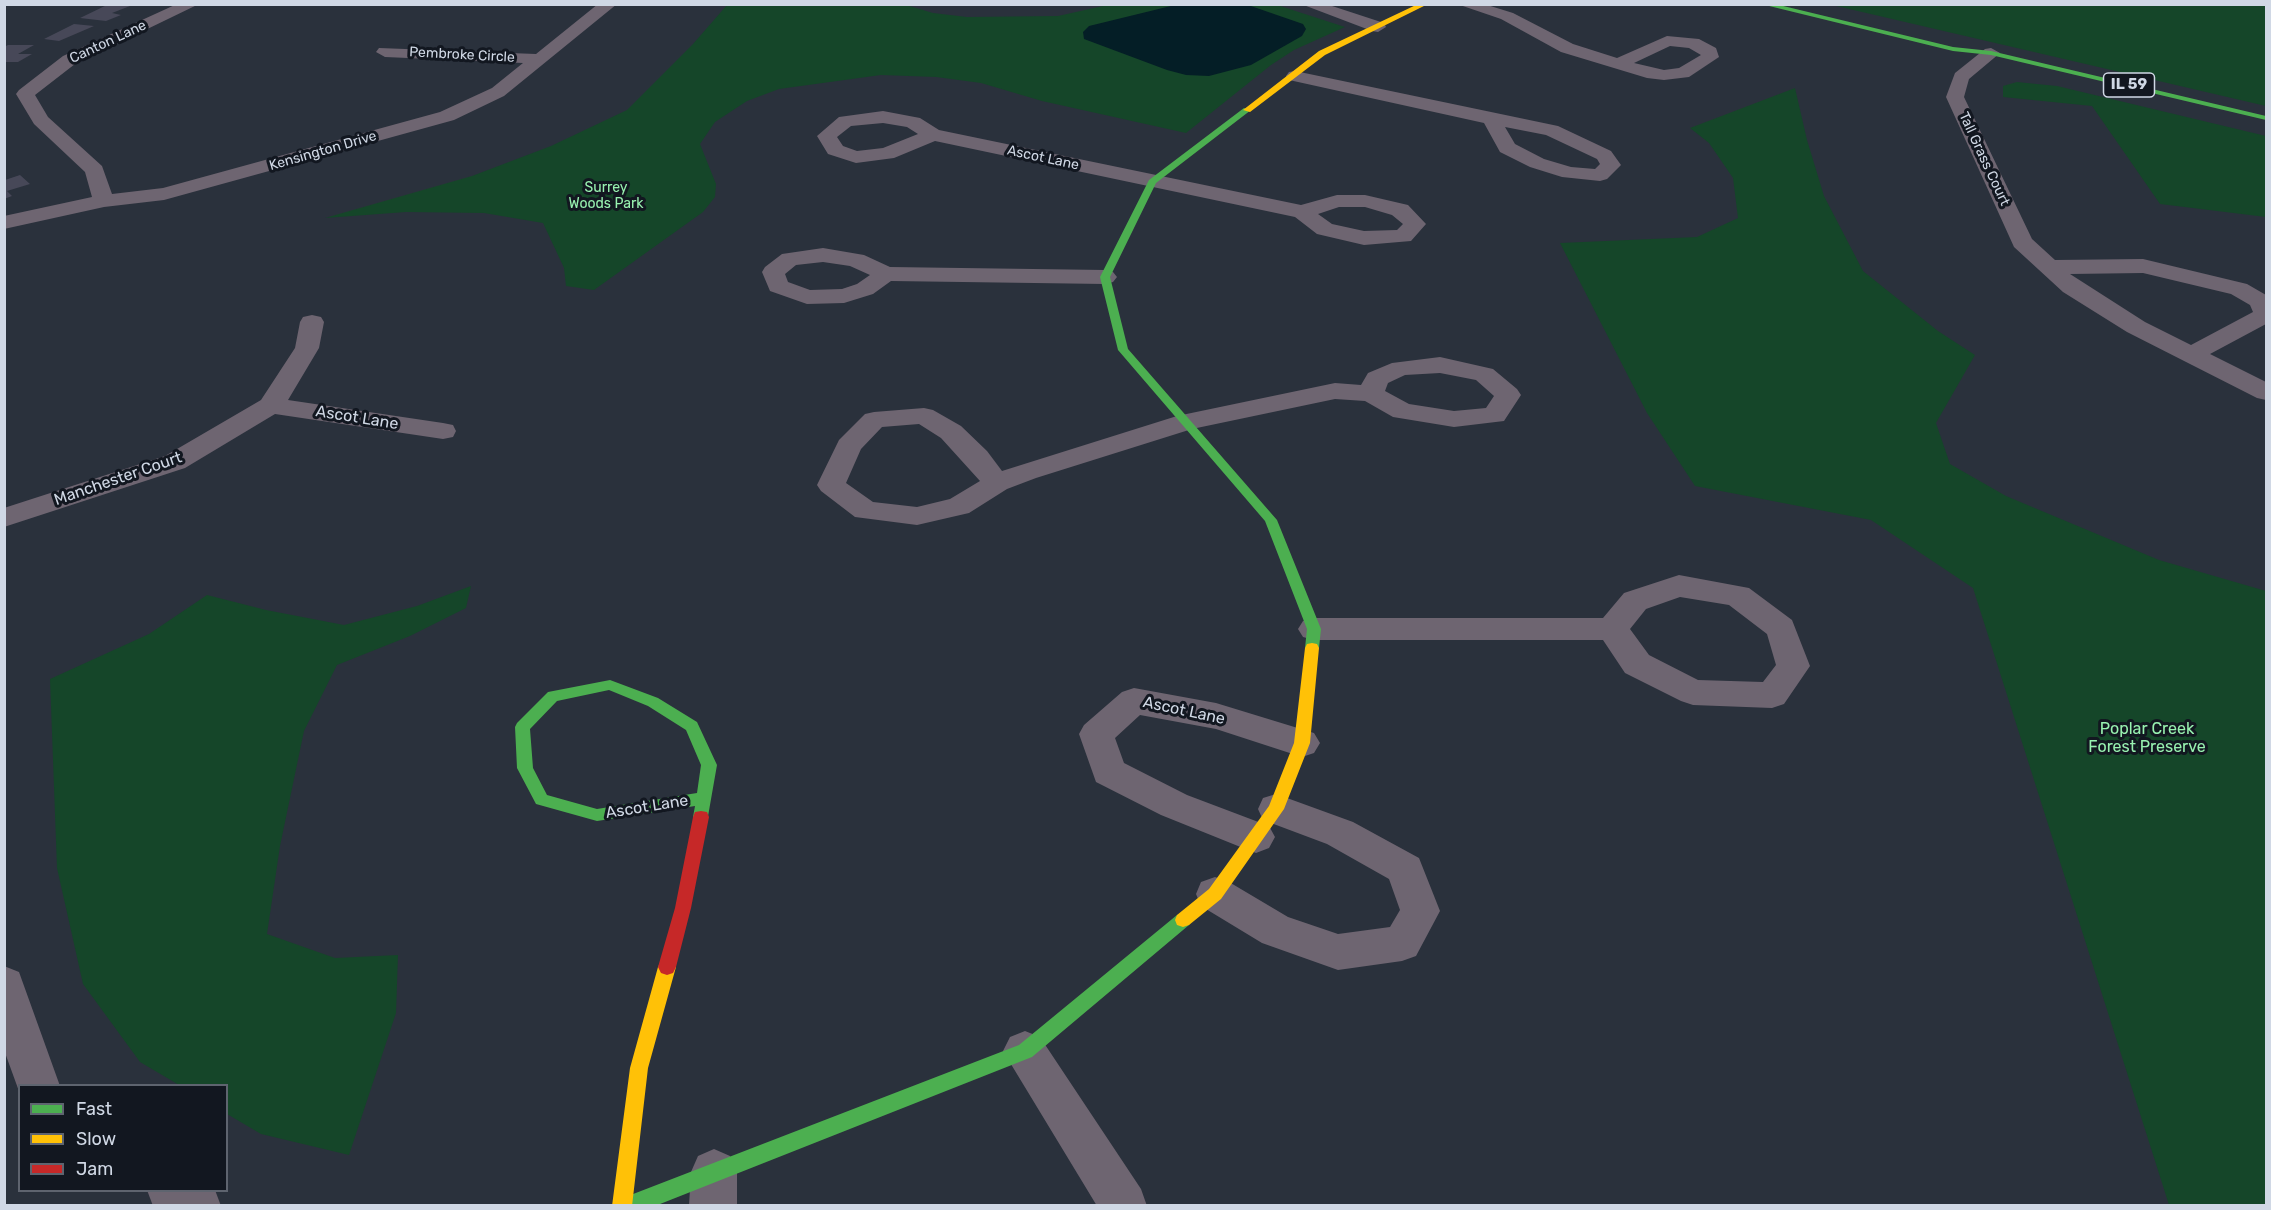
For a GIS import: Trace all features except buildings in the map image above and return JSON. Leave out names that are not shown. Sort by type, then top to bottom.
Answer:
[{"type":"street","name":"Canton Lane","points":[[104,201],[95,170],[41,120],[25,94],[69,60],[191,4]]},
{"type":"street","name":"Kensington Drive","points":[[4,223],[104,201],[175,191],[447,116],[498,92],[609,4]]},
{"type":"street","points":[[1309,4],[1378,27]]},
{"type":"street","points":[[628,1206],[713,1189],[1025,1051],[1215,894],[1266,823],[1302,743],[1314,629],[1271,520],[1123,350],[1106,277],[1152,182],[1295,76],[1322,53],[1425,4]]},
{"type":"street","points":[[1465,4],[1506,16],[1551,41],[1619,64]]},
{"type":"street","name":"IL 59","points":[[1764,4],[1953,50],[1991,53],[2266,118]]},
{"type":"street","name":"IL 59","points":[[1809,4],[1962,40],[1991,53]]},
{"type":"street","name":"Pembroke Circle","points":[[385,52],[539,59]]},
{"type":"street","name":"Tall Grass Court","points":[[1991,53],[1961,77],[1955,97],[2022,242],[2071,287],[2136,327],[2266,392]]},
{"type":"street","points":[[1295,76],[1551,130],[1604,155],[1611,165],[1600,175],[1569,173],[1537,163],[1507,148],[1491,119]]},
{"type":"street","name":"Ascot Lane","points":[[933,135],[1302,212]]},
{"type":"street","points":[[2050,267],[2143,266],[2239,289],[2260,301],[2266,315],[2190,355]]},
{"type":"street","points":[[886,274],[1106,277]]},
{"type":"street","name":"Manchester Court","points":[[4,518],[175,462],[272,405],[307,348],[312,322]]},
{"type":"street","points":[[997,483],[977,458],[951,432],[924,416],[874,420],[849,446],[831,484],[865,510],[917,516],[959,506],[997,483],[1026,472],[1186,422],[1335,391],[1371,394]]},
{"type":"street","name":"Ascot Lane","points":[[272,405],[443,431]]},
{"type":"street","points":[[1679,586],[1738,597],[1781,628],[1793,666],[1772,695],[1693,692],[1637,664],[1612,630],[1635,601],[1679,586]]},
{"type":"street","points":[[1314,629],[1612,630]]},
{"type":"street","name":"Ascot Lane","points":[[622,1206],[639,1068],[683,908],[704,798],[709,765],[692,726],[653,702],[610,686],[553,696],[522,727],[525,768],[542,800],[597,814],[704,798]]},
{"type":"street","name":"Ascot Lane","points":[[1215,894],[1276,931],[1338,952],[1402,944],[1420,911],[1405,869],[1340,833],[1266,823],[1174,805],[1109,772],[1096,734],[1134,701],[1216,716],[1302,743]]},
{"type":"street","points":[[4,985],[37,1084]]},
{"type":"street","points":[[1025,1051],[1124,1206]]},
{"type":"street","points":[[172,1192],[198,1206]]},
{"type":"green space","name":"Surrey Woods Park","points":[[1112,4],[1274,4],[1345,27],[1294,50],[1271,65],[1186,133],[1042,101],[981,83],[936,77],[881,75],[779,89],[747,101],[715,122],[700,144],[716,184],[715,197],[703,212],[594,290],[566,286],[564,268],[543,223],[484,213],[406,212],[325,218],[472,176],[551,146],[627,110],[693,44],[727,5],[906,5],[933,13],[967,17],[1058,16]]},
{"type":"green space","points":[[1832,5],[2266,5],[2266,106]]},
{"type":"green space","points":[[2017,82],[2057,86],[2266,136],[2266,217],[2160,204],[2092,106],[2003,97],[2003,86]]},
{"type":"green space","name":"Poplar Creek Forest Preserve","points":[[1795,88],[1807,140],[1824,196],[1863,271],[1938,331],[1975,355],[1936,423],[1950,464],[2006,496],[2159,560],[2266,591],[2266,1205],[2169,1205],[1973,588],[1871,520],[1695,486],[1647,413],[1560,243],[1697,237],[1738,218],[1733,178],[1709,143],[1690,128]]},
{"type":"green space","points":[[471,586],[466,608],[410,636],[337,665],[304,731],[280,846],[267,934],[335,958],[398,955],[396,1013],[349,1155],[261,1134],[228,1115],[228,1084],[177,1084],[140,1062],[83,984],[57,868],[50,679],[149,634],[207,595],[266,610],[344,625],[417,606]]},
{"type":"water","points":[[1179,4],[1248,5],[1303,24],[1306,29],[1302,36],[1251,65],[1209,76],[1186,75],[1167,70],[1084,39],[1083,32],[1089,26]]},
{"type":"traffic: fast","points":[[1764,4],[1953,49],[1991,53],[2266,118]]},
{"type":"traffic: fast","points":[[1247,110],[1152,182],[1105,277],[1123,350],[1271,520],[1314,629],[1312,648]]},
{"type":"traffic: fast","points":[[701,817],[709,765],[692,726],[653,702],[610,685],[553,696],[522,727],[525,768],[542,800],[597,815],[704,798]]},
{"type":"traffic: fast","points":[[628,1206],[1025,1051],[1183,920]]},
{"type":"traffic: slow","points":[[1247,110],[1322,53],[1425,4]]},
{"type":"traffic: slow","points":[[1183,920],[1215,894],[1276,809],[1302,743],[1312,648]]},
{"type":"traffic: slow","points":[[622,1206],[639,1068],[667,967]]},
{"type":"traffic: jam","points":[[667,967],[683,908],[701,817]]}]
